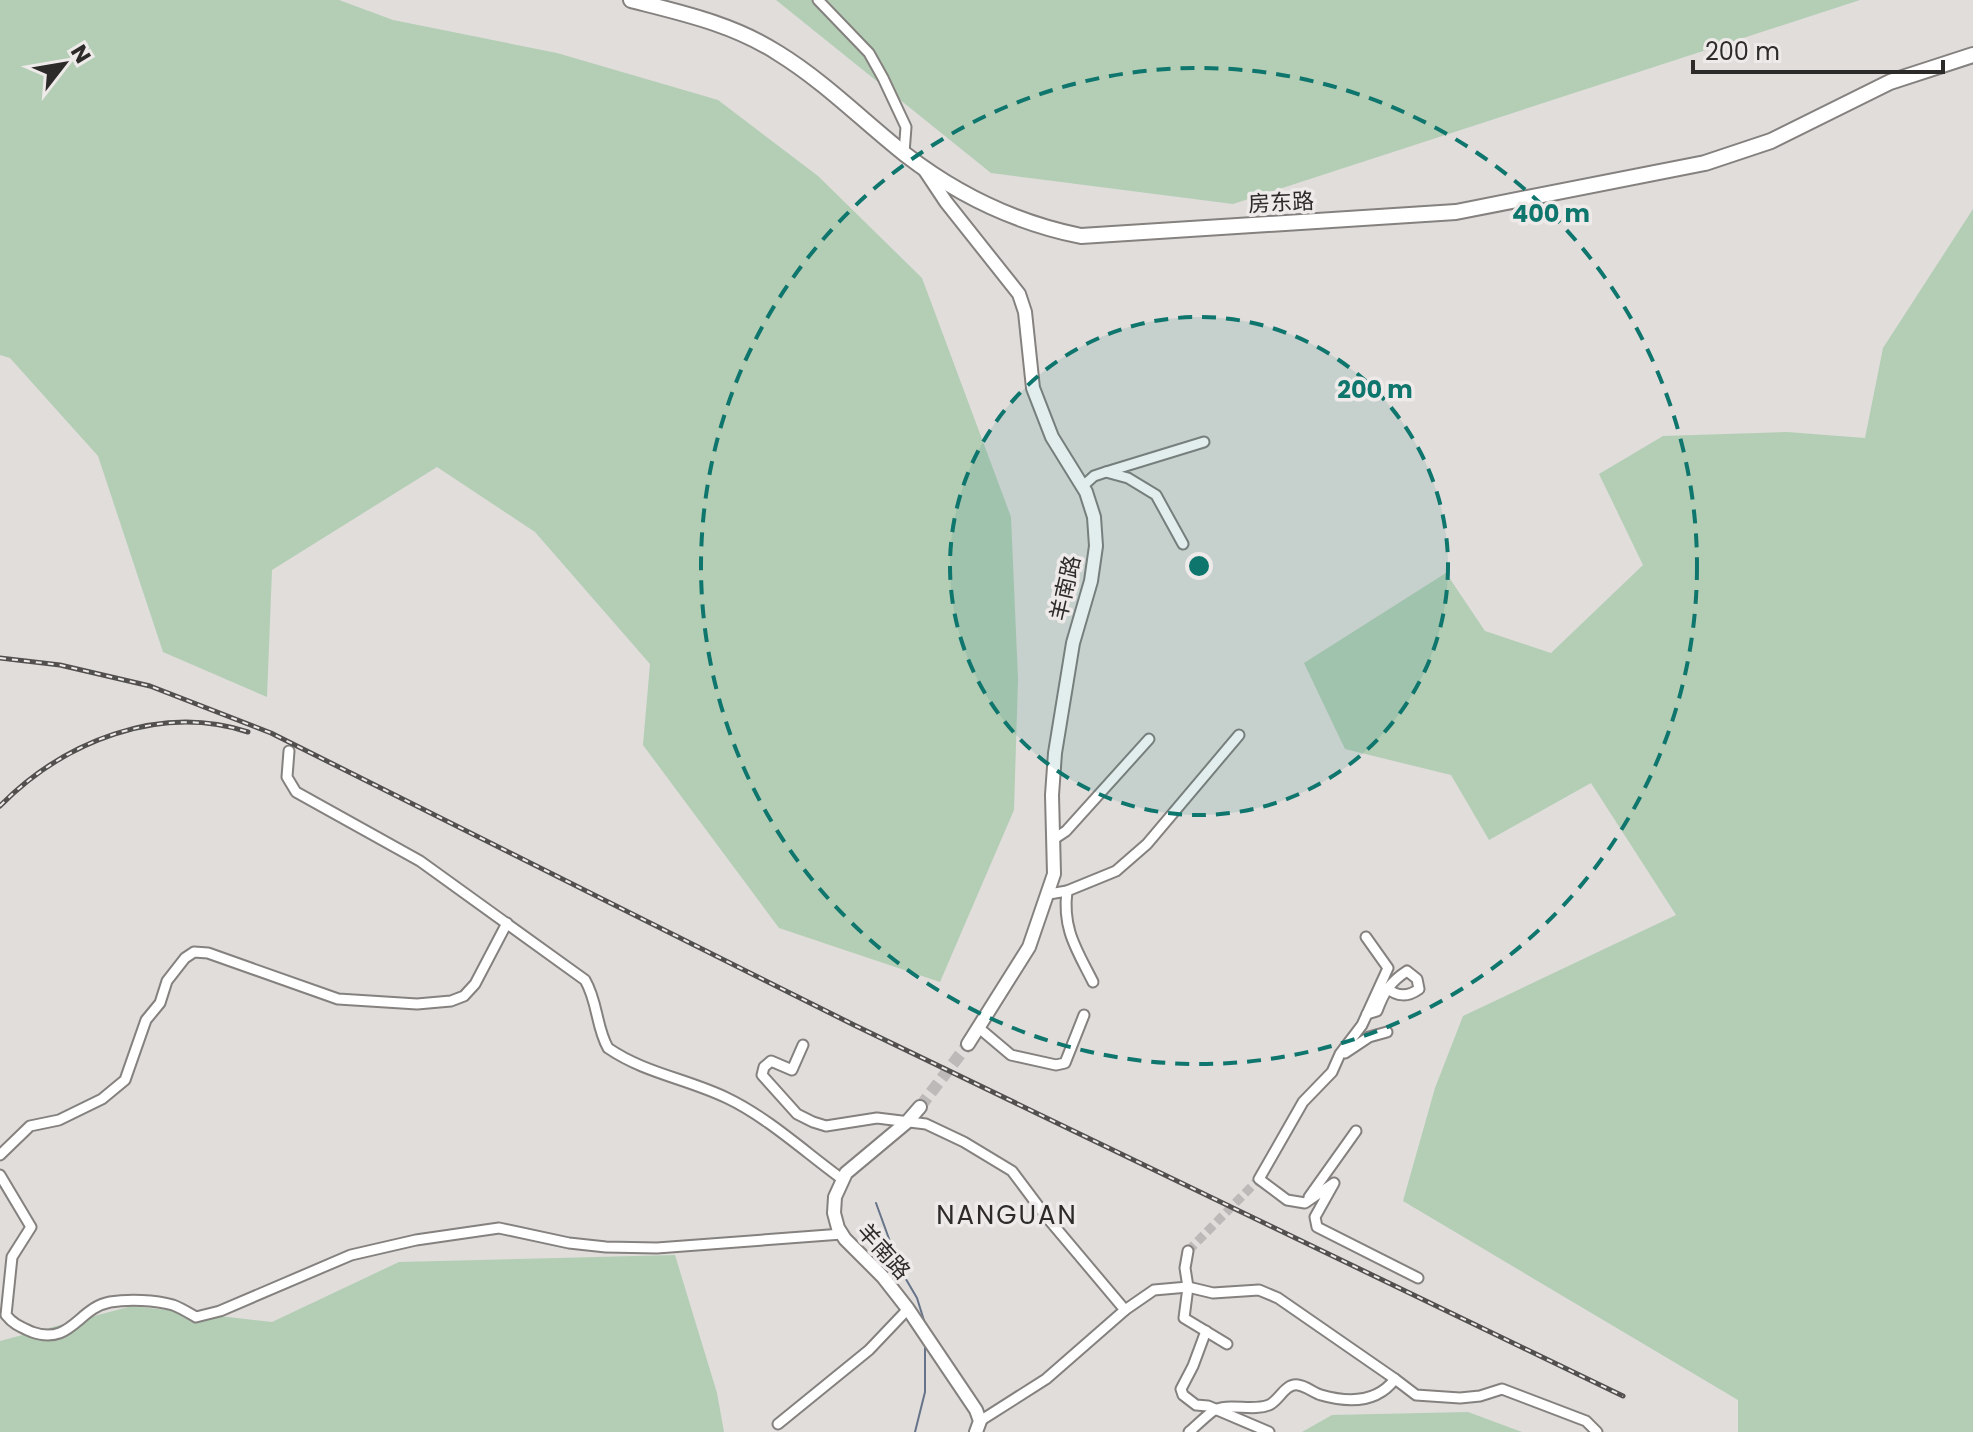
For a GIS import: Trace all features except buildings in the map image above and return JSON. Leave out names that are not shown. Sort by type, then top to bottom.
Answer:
[{"type":"main road","name":"房东路","points":[[631,0],[738,30],[807,71],[904,153],[950,185],[1014,218],[1081,236],[1428,215],[1523,200],[1739,154],[1791,132],[1890,82],[1973,55]]},
{"type":"street","points":[[818,0],[869,53],[906,127],[904,153]]},
{"type":"street","name":"羊南路","points":[[922,166],[946,202],[1019,294],[1025,312],[1029,363],[1037,401],[1052,437],[1083,486],[1094,517],[1096,546],[1091,581],[1070,657],[1055,753],[1052,795],[1054,874],[1049,894],[1029,947],[968,1044]]},
{"type":"street","points":[[1083,486],[1094,476],[1204,442]]},
{"type":"street","points":[[1106,472],[1128,478],[1156,495],[1183,544]]},
{"type":"street","points":[[1049,894],[1067,891],[1116,871],[1147,844],[1239,735]]},
{"type":"street","points":[[1054,839],[1066,831],[1149,739]]},
{"type":"street","points":[[289,751],[287,777],[296,792],[420,861],[585,980],[598,1010],[608,1048],[659,1074],[722,1095],[747,1108],[842,1179],[855,1163],[907,1122],[920,1107]]},
{"type":"street","points":[[1067,891],[1064,914],[1075,946],[1093,982]]},
{"type":"street","points":[[0,1155],[30,1126],[59,1120],[102,1099],[125,1080],[146,1020],[160,1003],[167,981],[185,958],[194,952],[208,953],[338,999],[417,1004],[451,1001],[464,996],[475,984],[507,923]]},
{"type":"street","points":[[1366,937],[1388,968],[1367,1014],[1332,1072],[1303,1102],[1259,1179],[1287,1200],[1305,1203],[1334,1183],[1315,1217],[1317,1227],[1418,1278]]},
{"type":"street","points":[[1367,1014],[1377,1011],[1387,988]]},
{"type":"street","points":[[979,1028],[1011,1055],[1056,1065],[1065,1063],[1084,1015]]},
{"type":"street","points":[[1337,1061],[1353,1046],[1387,1032]]},
{"type":"street","points":[[803,1045],[792,1070],[771,1061],[764,1067],[762,1075],[797,1114],[826,1126],[877,1118],[926,1124],[964,1142],[1012,1171],[1125,1310]]},
{"type":"street","points":[[1305,1203],[1356,1131]]},
{"type":"street","points":[[0,1175],[31,1227],[12,1257],[6,1315],[14,1325],[42,1335],[55,1335],[69,1329],[95,1308],[108,1302],[174,1305],[196,1317],[220,1311],[372,1249],[499,1228],[569,1243],[657,1248],[842,1234]]},
{"type":"street","name":"羊南路","points":[[842,1179],[835,1197],[834,1213],[842,1234],[883,1277],[928,1336],[976,1410],[978,1427]]},
{"type":"street","points":[[1188,1251],[1184,1318],[1227,1344]]},
{"type":"street","points":[[978,1427],[1046,1379],[1125,1310],[1154,1290],[1188,1287],[1213,1293],[1259,1290],[1278,1298],[1416,1395],[1460,1398],[1502,1389],[1586,1421],[1597,1432]]},
{"type":"street","points":[[778,1424],[869,1350],[908,1309]]},
{"type":"street","points":[[1206,1331],[1181,1389],[1183,1395],[1196,1405],[1216,1409],[1269,1432]]},
{"type":"street","points":[[1189,1432],[1216,1409],[1261,1408],[1273,1404],[1288,1387],[1298,1385],[1322,1395],[1348,1399],[1373,1398],[1395,1379]]},
{"type":"green space","points":[[0,0],[339,0],[393,20],[557,53],[718,100],[818,176],[922,278],[1011,517],[1018,679],[1014,810],[940,982],[779,928],[643,745],[650,664],[535,532],[437,467],[272,570],[267,697],[163,652],[98,456],[10,358],[0,355]]},
{"type":"green space","points":[[776,0],[1860,0],[1233,204],[991,173]]},
{"type":"green space","points":[[1973,209],[1973,1432],[1738,1432],[1738,1400],[1403,1201],[1435,1088],[1463,1016],[1676,915],[1591,783],[1489,840],[1451,775],[1345,749],[1304,663],[1446,573],[1485,631],[1551,653],[1643,565],[1599,474],[1663,436],[1787,432],[1865,438],[1883,348]]},
{"type":"green space","points":[[675,1255],[717,1393],[724,1432],[0,1432],[0,1341],[132,1306],[272,1322],[399,1262]]},
{"type":"green space","points":[[1468,1412],[1522,1432],[1302,1432],[1332,1415]]},
{"type":"waterway","points":[[876,1203],[900,1269],[917,1298],[926,1327]]},
{"type":"waterway","points":[[915,1432],[925,1392],[925,1345]]},
{"type":"tunnel","points":[[920,1107],[968,1044]]},
{"type":"tunnel","points":[[1188,1251],[1259,1179]]},
{"type":"railway","points":[[0,658],[60,665],[150,686],[271,733],[854,1025],[1623,1396]]},
{"type":"railway","points":[[0,806],[53,763],[114,734],[181,722],[214,724],[248,732]]},
{"type":"district","name":"NANGUAN","points":[[1007,1215]]}]
